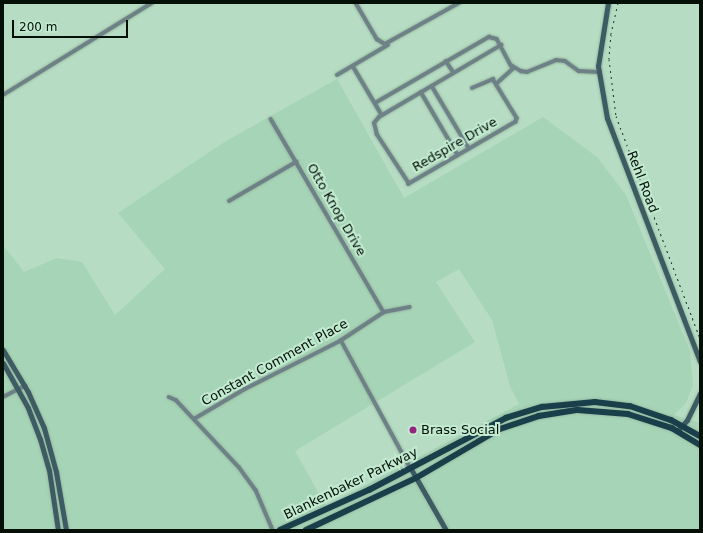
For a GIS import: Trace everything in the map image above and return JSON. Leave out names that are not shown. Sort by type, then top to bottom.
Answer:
[{"type":"main road","name":"Blankenbaker Parkway","points":[[280,530],[411,469],[506,418],[542,406],[569,403],[609,403],[645,410],[681,425],[700,436]]},
{"type":"main road","name":"Blankenbaker Parkway","points":[[306,530],[416,478],[500,430],[539,416],[578,410],[611,411],[644,417],[677,431],[700,445]]},
{"type":"street","points":[[3,95],[152,3]]},
{"type":"street","points":[[356,3],[377,39],[382,44],[391,43]]},
{"type":"street","points":[[337,75],[459,3]]},
{"type":"street","name":"Rehl Road","points":[[608,3],[598,72],[612,134],[700,362]]},
{"type":"street","points":[[375,103],[489,37],[497,39],[514,68],[527,72],[556,60],[565,62],[579,71],[598,72]]},
{"type":"street","points":[[353,66],[382,115],[501,45]]},
{"type":"street","points":[[446,61],[454,73]]},
{"type":"street","points":[[472,88],[490,78],[496,84],[514,68]]},
{"type":"street","name":"Redspire Drive","points":[[382,115],[374,123],[374,128],[409,184],[516,122],[517,118],[496,84]]},
{"type":"street","points":[[432,86],[469,148]]},
{"type":"street","points":[[421,92],[458,155]]},
{"type":"street","name":"Otto Knop Drive","points":[[271,119],[384,312]]},
{"type":"street","points":[[229,201],[296,162]]},
{"type":"street","name":"Constant Comment Place","points":[[194,419],[245,389],[342,340],[384,312],[410,307]]},
{"type":"street","points":[[342,340],[411,469],[446,530]]},
{"type":"street","points":[[3,350],[24,386],[44,428],[52,452],[66,530]]},
{"type":"street","points":[[3,363],[18,389],[44,453],[58,530]]},
{"type":"street","points":[[3,397],[24,386]]},
{"type":"street","points":[[677,431],[687,420],[700,393]]},
{"type":"street","points":[[169,397],[176,400],[247,478],[256,490],[273,530]]},
{"type":"street","points":[[54,505],[62,504]]},
{"type":"shaded area","points":[[337,79],[404,198],[543,117],[597,157],[626,195],[690,351],[693,385],[686,403],[674,415],[700,423],[700,530],[3,530],[3,245],[24,272],[57,258],[82,262],[115,315],[165,269],[118,213],[226,141]],"holes":[[[459,269],[492,320],[510,386],[519,404],[326,506],[295,451],[475,342],[436,282]]]},
{"type":"railway","points":[[618,3],[611,34],[609,59],[616,116],[700,338]]},
{"type":"place","name":"Brass Social","points":[[413,430]]}]
